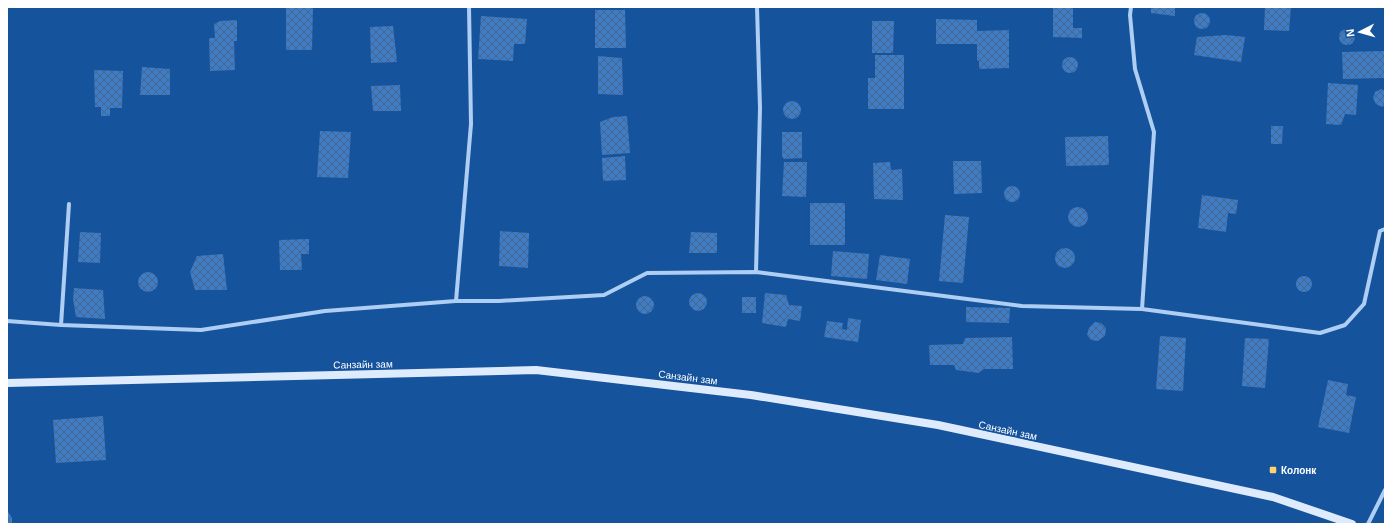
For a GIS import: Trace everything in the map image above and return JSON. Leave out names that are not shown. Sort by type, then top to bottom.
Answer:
[{"type":"main road","name":"Санзайн зам","points":[[7,383],[536,370],[750,395],[938,425],[1273,497],[1351,524]]},
{"type":"street","points":[[456,301],[471,124],[468,7]]},
{"type":"street","points":[[756,272],[760,108],[757,7]]},
{"type":"street","points":[[1131,7],[1130,15],[1135,69],[1154,132],[1142,309]]},
{"type":"street","points":[[61,325],[69,204]]},
{"type":"street","points":[[7,321],[61,325],[201,330],[325,311],[456,301],[499,301],[604,295],[647,273],[756,272],[1022,306],[1142,309],[1320,334],[1345,325],[1364,304],[1380,231],[1385,230]]},
{"type":"street","points":[[1368,524],[1385,490]]},
{"type":"building","points":[[286,7],[313,7],[312,50],[286,50]]},
{"type":"building","points":[[1053,7],[1073,8],[1073,28],[1082,28],[1082,38],[1053,37]]},
{"type":"building","points":[[1151,7],[1175,7],[1175,16],[1151,13]]},
{"type":"building","points":[[1265,7],[1291,7],[1289,31],[1264,30]]},
{"type":"building","points":[[595,10],[625,10],[626,48],[595,48]]},
{"type":"building","points":[[1199,13],[1205,13],[1210,18],[1208,27],[1205,29],[1199,29],[1194,24],[1194,18]]},
{"type":"building","points":[[481,16],[527,19],[525,44],[514,44],[513,61],[478,59]]},
{"type":"building","points":[[936,19],[977,20],[977,31],[1009,30],[1009,68],[979,69],[979,61],[977,60],[977,44],[936,44]]},
{"type":"building","points":[[237,20],[237,41],[234,41],[235,70],[210,71],[209,38],[215,38],[214,24],[220,21]]},
{"type":"building","points":[[872,21],[894,21],[893,53],[872,53]]},
{"type":"building","points":[[393,26],[397,62],[371,63],[370,27]]},
{"type":"building","points":[[1344,29],[1350,29],[1355,34],[1353,43],[1350,45],[1344,45],[1339,40],[1339,34]]},
{"type":"building","points":[[1226,35],[1245,37],[1241,62],[1194,55],[1197,37]]},
{"type":"building","points":[[1385,51],[1385,78],[1343,79],[1342,52]]},
{"type":"building","points":[[875,55],[904,55],[904,109],[868,109],[868,78],[875,78]]},
{"type":"building","points":[[598,56],[622,58],[623,95],[598,94]]},
{"type":"building","points":[[1067,57],[1073,57],[1078,62],[1076,71],[1073,73],[1067,73],[1062,68],[1062,62]]},
{"type":"building","points":[[142,67],[170,69],[170,95],[140,95]]},
{"type":"building","points":[[94,70],[123,71],[122,108],[110,108],[110,116],[101,116],[101,107],[95,107]]},
{"type":"building","points":[[1328,83],[1358,85],[1356,115],[1345,114],[1341,125],[1326,124]]},
{"type":"building","points":[[400,85],[401,111],[373,111],[371,86]]},
{"type":"building","points":[[1381,89],[1385,91],[1385,105],[1382,107],[1376,104],[1373,98],[1375,92]]},
{"type":"building","points":[[792,101],[798,104],[801,110],[798,116],[792,119],[786,116],[783,110],[786,104]]},
{"type":"building","points":[[627,116],[630,153],[602,155],[600,122],[613,117]]},
{"type":"building","points":[[1271,126],[1283,126],[1282,144],[1271,144]]},
{"type":"building","points":[[320,131],[351,132],[348,178],[317,177]]},
{"type":"building","points":[[782,132],[802,132],[802,158],[784,159],[782,156]]},
{"type":"building","points":[[1108,136],[1109,165],[1066,166],[1065,137]]},
{"type":"building","points":[[625,156],[626,180],[603,181],[602,158]]},
{"type":"building","points":[[953,161],[981,161],[982,193],[954,194]]},
{"type":"building","points":[[784,162],[807,162],[806,197],[782,196]]},
{"type":"building","points":[[890,162],[891,170],[902,169],[903,200],[874,199],[873,163]]},
{"type":"building","points":[[1009,186],[1015,186],[1020,191],[1018,200],[1015,202],[1009,202],[1004,197],[1004,191]]},
{"type":"building","points":[[1202,195],[1238,200],[1236,214],[1228,213],[1226,232],[1198,228]]},
{"type":"building","points":[[810,203],[845,203],[845,245],[810,245]]},
{"type":"building","points":[[1078,207],[1085,210],[1088,217],[1085,224],[1078,227],[1071,224],[1068,217],[1071,210]]},
{"type":"building","points":[[945,215],[969,217],[963,283],[939,281]]},
{"type":"building","points":[[500,231],[529,233],[528,268],[499,266]]},
{"type":"building","points":[[80,232],[101,233],[100,263],[78,262]]},
{"type":"building","points":[[691,232],[717,233],[717,253],[689,253]]},
{"type":"building","points":[[309,239],[309,254],[301,254],[302,270],[280,270],[279,240]]},
{"type":"building","points":[[1065,248],[1072,251],[1075,258],[1072,265],[1065,268],[1058,265],[1055,258],[1058,251]]},
{"type":"building","points":[[833,251],[869,254],[867,279],[831,276]]},
{"type":"building","points":[[223,254],[227,290],[195,290],[190,272],[197,256]]},
{"type":"building","points":[[880,255],[910,259],[907,284],[876,280]]},
{"type":"building","points":[[148,272],[155,275],[158,282],[155,289],[148,292],[141,289],[138,282],[141,275]]},
{"type":"building","points":[[1301,276],[1307,276],[1312,281],[1310,290],[1307,292],[1301,292],[1296,287],[1296,281]]},
{"type":"building","points":[[74,288],[103,290],[105,319],[76,317],[73,299]]},
{"type":"building","points":[[698,293],[704,296],[707,302],[704,308],[698,311],[692,308],[689,302],[692,296]]},
{"type":"building","points":[[765,293],[786,295],[789,305],[802,306],[800,321],[788,319],[786,327],[762,323]]},
{"type":"building","points":[[645,296],[651,299],[654,305],[651,311],[645,314],[639,311],[636,305],[639,299]]},
{"type":"building","points":[[742,297],[756,297],[756,313],[742,313]]},
{"type":"building","points":[[966,307],[1010,308],[1009,323],[966,322]]},
{"type":"building","points":[[848,318],[861,320],[858,342],[824,337],[827,321],[843,323],[842,329],[847,330]]},
{"type":"building","points":[[1095,322],[1101,323],[1106,328],[1105,336],[1098,341],[1091,340],[1087,335],[1089,328]]},
{"type":"building","points":[[1160,336],[1186,338],[1183,391],[1156,389]]},
{"type":"building","points":[[1012,337],[1013,369],[984,369],[979,373],[956,370],[954,365],[930,365],[929,345],[963,344],[965,338]]},
{"type":"building","points":[[1245,338],[1269,339],[1265,388],[1242,386]]},
{"type":"building","points":[[1328,380],[1348,384],[1346,395],[1356,397],[1349,433],[1318,427]]},
{"type":"building","points":[[103,416],[106,460],[56,463],[53,420]]},
{"type":"building","points":[[7,510],[12,518],[12,524],[7,524]]},
{"type":"place","name":"Колонк","points":[[1273,470]]}]
